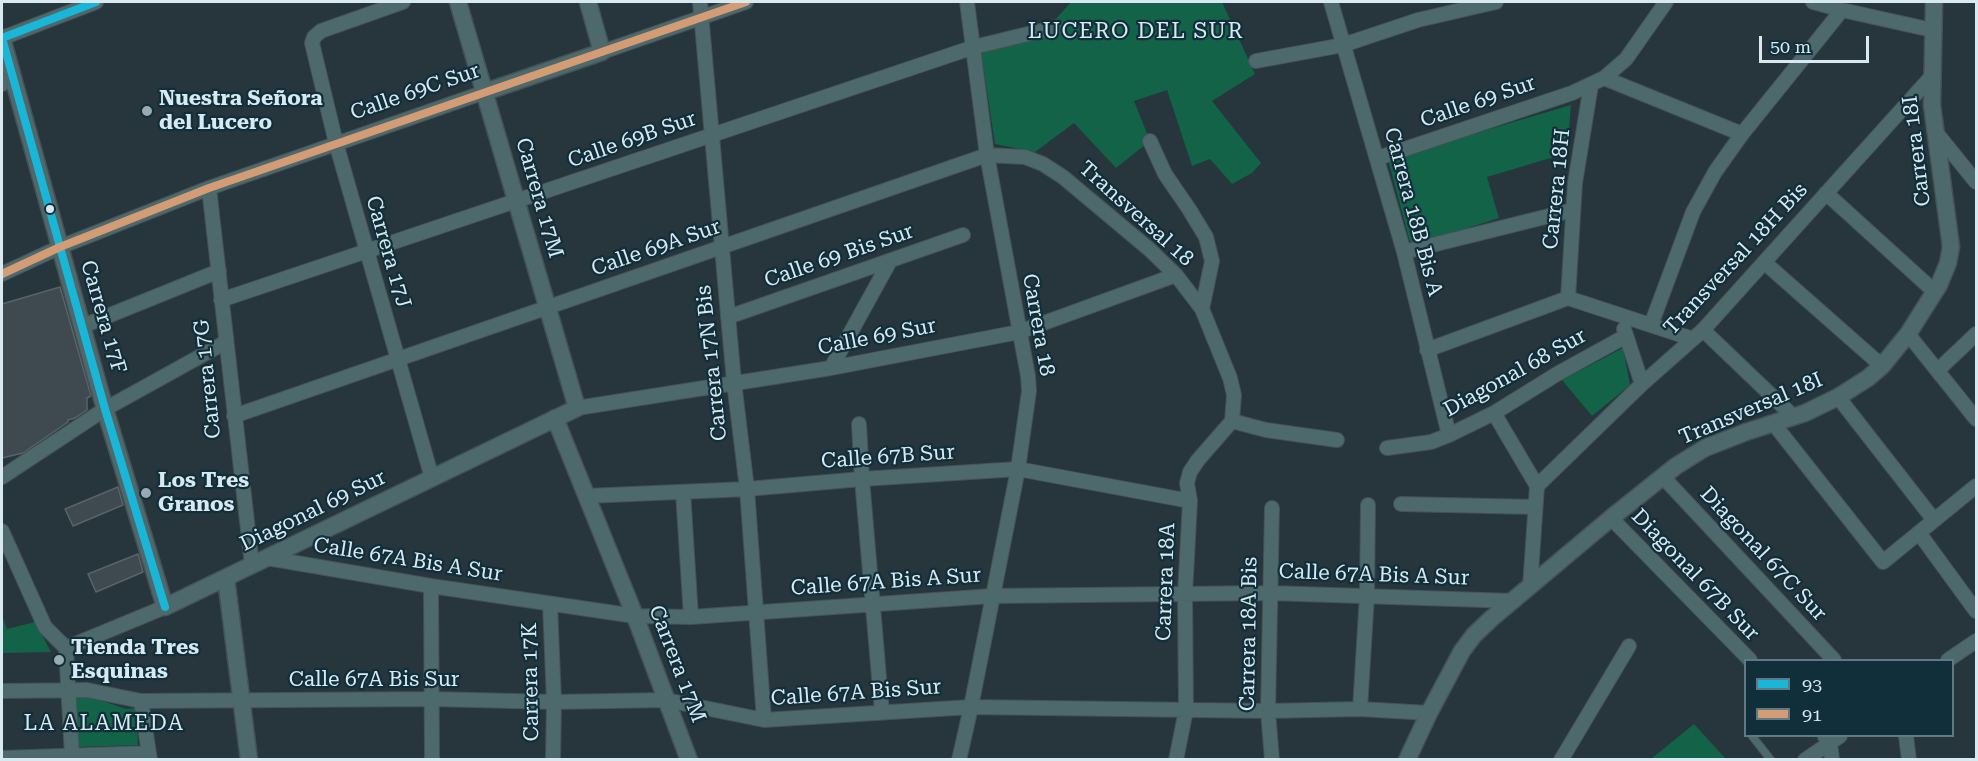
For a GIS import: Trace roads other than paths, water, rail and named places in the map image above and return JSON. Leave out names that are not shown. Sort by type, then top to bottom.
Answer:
[{"type":"street","points":[[2,38],[96,2]]},
{"type":"street","name":"Carrera 17J","points":[[403,2],[321,31],[314,37],[312,43],[336,143],[432,478]]},
{"type":"street","name":"Carrera 17M","points":[[458,2],[577,408]]},
{"type":"street","points":[[588,2],[602,52]]},
{"type":"street","name":"Carrera 17N Bis","points":[[700,2],[721,248],[747,489],[764,720]]},
{"type":"street","name":"Calle 69C Sur","points":[[2,274],[60,247],[209,188],[746,2]]},
{"type":"street","name":"Carrera 18","points":[[959,759],[1018,469],[1029,391],[987,155],[967,2]]},
{"type":"street","name":"Carrera 18B Bis A","points":[[1331,2],[1404,252],[1449,435]]},
{"type":"street","points":[[1256,61],[1343,45],[1418,20],[1496,2]]},
{"type":"street","name":"Calle 69 Sur","points":[[1378,158],[1591,85],[1604,78],[1626,59],[1666,2]]},
{"type":"street","points":[[1813,2],[1932,30]]},
{"type":"street","name":"Carrera 18I","points":[[1934,2],[1931,76],[1934,130],[1951,247],[1948,263],[1935,292]]},
{"type":"street","points":[[1651,325],[1703,192],[1721,162],[1842,10]]},
{"type":"street","name":"Calle 69B Sur","points":[[221,300],[974,47],[1058,27]]},
{"type":"street","name":"Carrera 17F","points":[[2,38],[7,80],[60,247],[105,409],[165,607]]},
{"type":"street","name":"Transversal 18H Bis","points":[[1537,486],[1642,384],[1698,334],[1931,76]]},
{"type":"street","points":[[1604,78],[1742,134]]},
{"type":"street","name":"Carrera 18H","points":[[1568,298],[1575,183],[1591,85]]},
{"type":"street","points":[[1934,130],[1977,182]]},
{"type":"street","points":[[1150,141],[1165,174],[1206,237],[1212,261],[1202,309]]},
{"type":"street","name":"Calle 69A Sur","points":[[234,416],[987,155],[1025,157]]},
{"type":"street","name":"Transversal 18","points":[[1025,157],[1043,164],[1063,177],[1176,274],[1202,309],[1230,378],[1235,403],[1232,421]]},
{"type":"street","name":"Carrera 17G","points":[[209,188],[234,416],[259,562]]},
{"type":"street","points":[[1826,193],[1935,292]]},
{"type":"street","points":[[1404,252],[1573,210]]},
{"type":"street","name":"Calle 69 Bis Sur","points":[[728,317],[963,235]]},
{"type":"street","points":[[831,368],[890,261]]},
{"type":"street","points":[[1764,262],[1882,366]]},
{"type":"street","points":[[83,326],[219,271]]},
{"type":"street","name":"Calle 69 Sur","points":[[577,408],[831,368],[1019,332],[1176,274]]},
{"type":"street","name":"Transversal 18I","points":[[1414,756],[1428,713],[1467,643],[1492,618],[1611,518],[1663,477],[1705,448],[1794,417],[1838,397],[1882,366],[1908,334],[1935,292]]},
{"type":"street","points":[[1427,350],[1568,298],[1651,325],[1698,334],[1794,417]]},
{"type":"street","points":[[1619,315],[1642,384]]},
{"type":"street","points":[[1908,334],[1977,419]]},
{"type":"street","points":[[1938,370],[1977,334]]},
{"type":"street","name":"Diagonal 68 Sur","points":[[1387,448],[1431,442],[1449,435],[1494,413],[1557,374],[1626,336]]},
{"type":"street","points":[[2,477],[105,409],[226,342]]},
{"type":"street","points":[[1838,397],[1934,520]]},
{"type":"street","name":"Diagonal 69 Sur","points":[[66,648],[165,607],[577,408]]},
{"type":"street","points":[[1494,413],[1537,486],[1530,587]]},
{"type":"street","name":"Carrera 17M","points":[[555,418],[688,759]]},
{"type":"street","points":[[1232,421],[1266,430],[1337,440]]},
{"type":"street","name":"Carrera 18A","points":[[1176,759],[1186,710],[1185,594],[1190,501],[1187,483],[1190,472],[1198,460],[1232,421]]},
{"type":"street","points":[[1773,423],[1883,562],[1977,486]]},
{"type":"street","points":[[859,424],[882,712]]},
{"type":"street","name":"Calle 67B Sur","points":[[586,496],[747,489],[1018,469],[1190,501]]},
{"type":"street","name":"Diagonal 67C Sur","points":[[1663,477],[1833,659]]},
{"type":"street","points":[[683,492],[691,617]]},
{"type":"street","points":[[1401,504],[1535,507]]},
{"type":"street","points":[[1360,709],[1368,505]]},
{"type":"street","name":"Carrera 18A Bis","points":[[1272,508],[1268,711],[1272,759]]},
{"type":"street","name":"Diagonal 67B Sur","points":[[1611,518],[1749,659]]},
{"type":"street","points":[[2,531],[45,627],[66,648],[72,756]]},
{"type":"street","points":[[1919,533],[1977,611]]},
{"type":"street","name":"Calle 67A Bis A Sur","points":[[259,562],[634,616],[691,617],[992,596],[1270,593],[1514,601]]},
{"type":"street","points":[[226,578],[249,759]]},
{"type":"street","points":[[431,586],[432,759]]},
{"type":"street","name":"Carrera 17K","points":[[550,604],[554,702],[553,759]]},
{"type":"street","points":[[1949,659],[1977,640]]},
{"type":"street","points":[[1561,759],[1629,646]]},
{"type":"street","name":"Calle 67A Bis Sur","points":[[2,691],[87,690],[141,701],[666,700],[764,720],[971,707],[1268,711],[1360,709],[1428,713]]},
{"type":"street","points":[[2,758],[149,756],[141,701]]},
{"type":"street","points":[[1906,737],[1909,759]]},
{"type":"street","points":[[1805,759],[1831,738]]},
{"type":"street","points":[[1831,738],[1832,759]]},
{"type":"lane","points":[[1754,737],[1771,759]]},
{"type":"place","name":"Nuestra Señora del Lucero","points":[[147,111]]},
{"type":"place","name":"Los Tres Granos","points":[[146,493]]},
{"type":"place","name":"Tienda Tres Esquinas","points":[[59,660]]},
{"type":"district","name":"LUCERO DEL SUR","points":[[1136,32]]},
{"type":"district","name":"LA ALAMEDA","points":[[104,724]]}]
